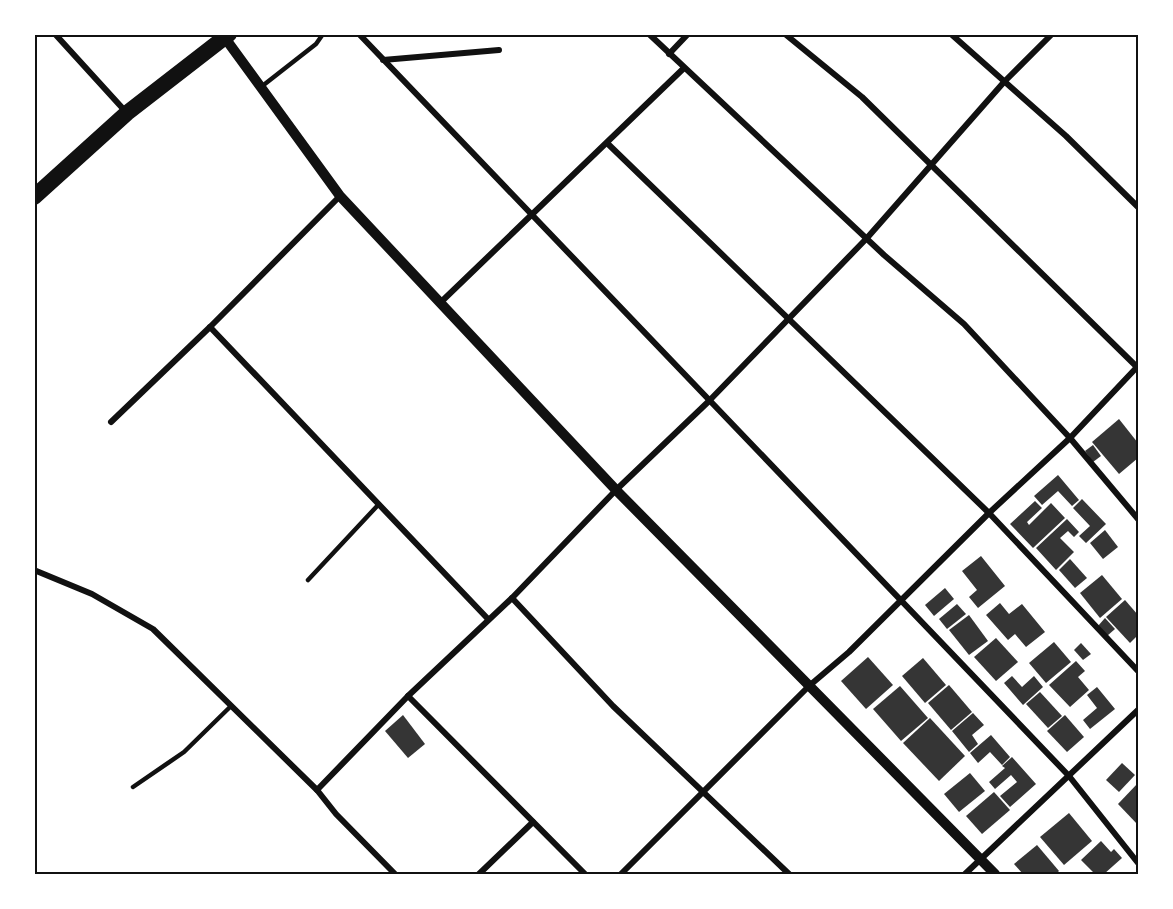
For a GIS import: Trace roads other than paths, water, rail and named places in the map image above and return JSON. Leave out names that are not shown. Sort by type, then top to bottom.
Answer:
[{"type":"highway","points":[[34,197],[127,113],[225,36]]},
{"type":"street","points":[[55,34],[127,113]]},
{"type":"street","points":[[359,34],[899,602],[1069,776],[1138,863]]},
{"type":"street","points":[[649,34],[867,238],[964,324],[1070,438],[1138,519]]},
{"type":"street","points":[[669,54],[688,34]]},
{"type":"street","points":[[621,874],[809,686],[899,602],[988,513],[1070,438],[1138,367],[862,97],[785,34]]},
{"type":"street","points":[[951,34],[1066,136],[1138,207]]},
{"type":"street","points":[[317,789],[408,696],[512,598],[616,490],[708,402],[867,238],[1004,82],[1052,34]]},
{"type":"street","points":[[225,36],[340,196],[616,490],[995,874]]},
{"type":"street","points":[[383,60],[500,50]]},
{"type":"street","points":[[440,303],[684,68]]},
{"type":"street","points":[[606,143],[988,513],[1138,671]]},
{"type":"street","points":[[111,422],[210,327],[340,196]]},
{"type":"street","points":[[210,327],[488,619]]},
{"type":"street","points":[[34,570],[92,594],[153,629],[230,707],[317,789],[336,814],[394,874]]},
{"type":"street","points":[[512,598],[613,706],[789,874]]},
{"type":"street","points":[[408,696],[585,874]]},
{"type":"street","points":[[965,874],[1138,710]]},
{"type":"street","points":[[479,874],[533,822]]},
{"type":"lane","points":[[261,88],[316,44],[323,34]]},
{"type":"lane","points":[[308,580],[379,504]]},
{"type":"lane","points":[[133,787],[184,752],[230,707]]}]
